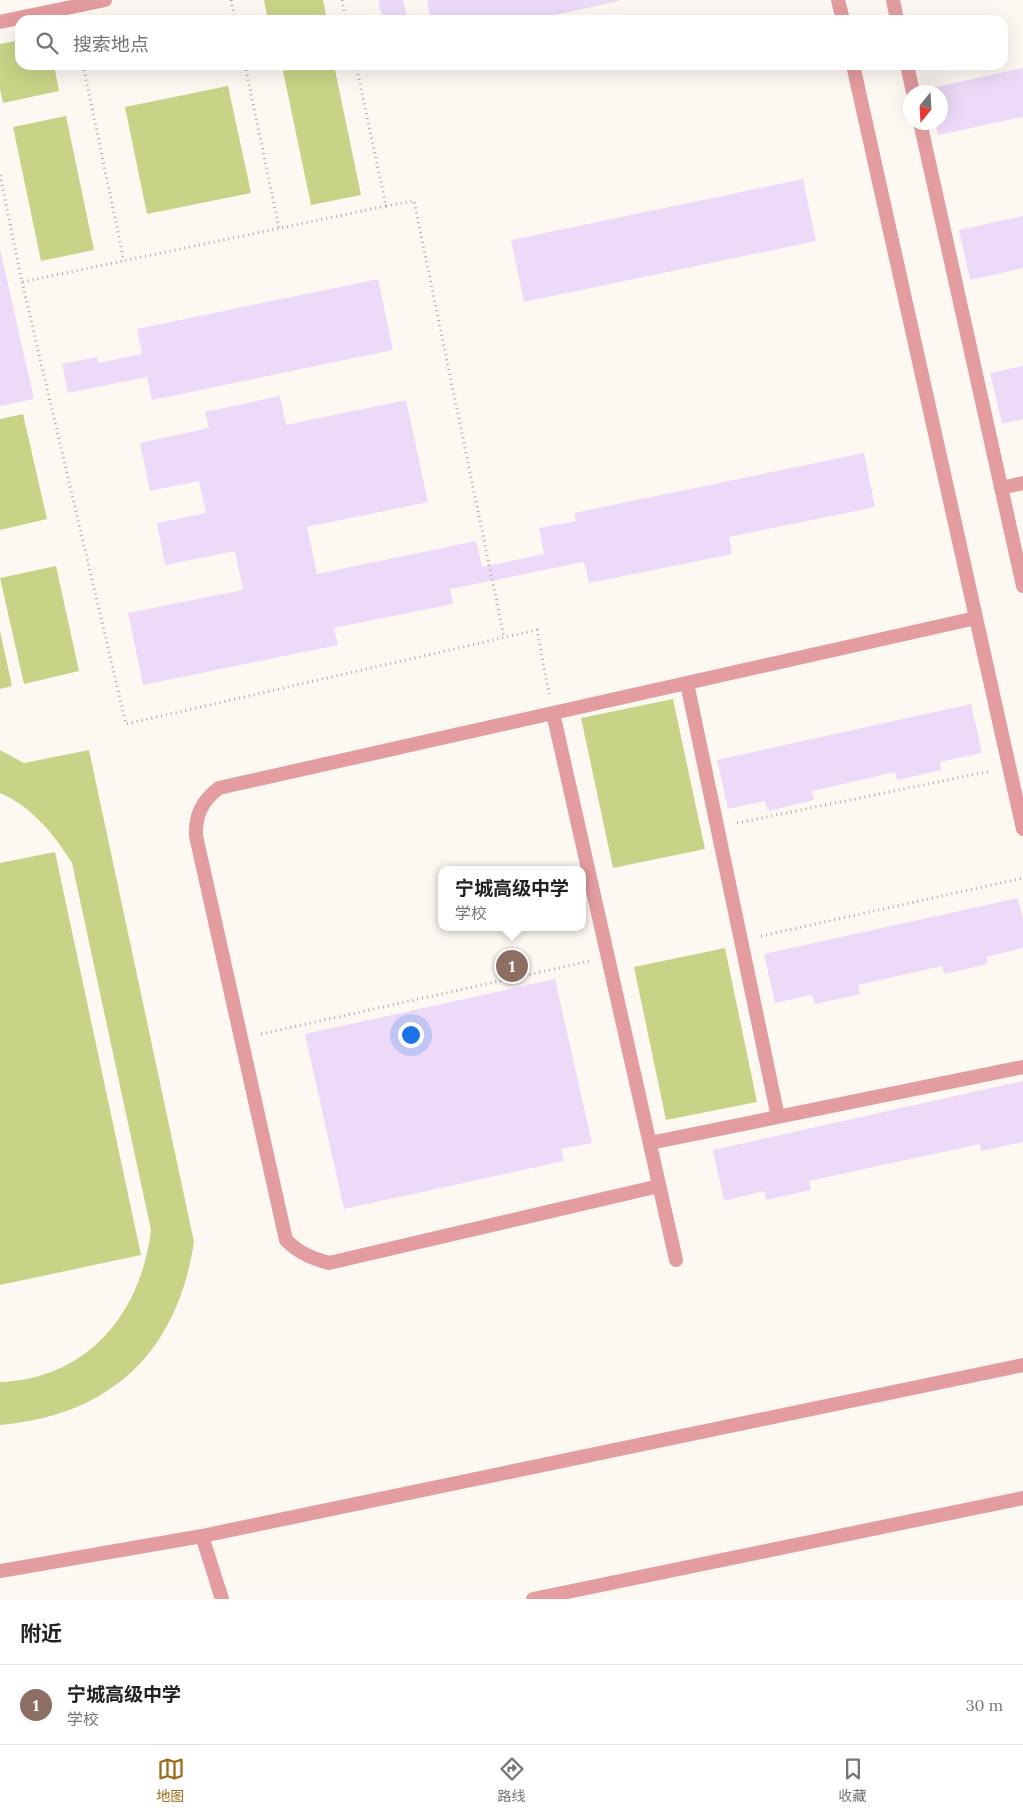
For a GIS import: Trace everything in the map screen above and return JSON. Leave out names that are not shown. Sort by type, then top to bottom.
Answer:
[{"type":"street","points":[[32,15],[102,0]]},
{"type":"street","points":[[838,0],[842,15]]},
{"type":"street","points":[[893,0],[896,15]]},
{"type":"street","points":[[0,22],[15,19]]},
{"type":"street","points":[[854,70],[1023,829]]},
{"type":"street","points":[[908,70],[911,85]]},
{"type":"street","points":[[922,130],[1023,586]]},
{"type":"street","points":[[1001,488],[1023,483]]},
{"type":"street","points":[[659,1186],[330,1263],[309,1258],[286,1240],[196,836],[198,813],[210,795],[219,788],[976,618]]},
{"type":"street","points":[[687,683],[778,1117]]},
{"type":"street","points":[[553,713],[676,1260]]},
{"type":"street","points":[[650,1144],[1023,1067]]},
{"type":"street","points":[[0,1571],[202,1536],[1023,1365]]},
{"type":"street","points":[[533,1599],[1023,1498]]},
{"type":"street","points":[[202,1536],[222,1599]]},
{"type":"path","points":[[231,0],[234,15]]},
{"type":"path","points":[[342,0],[345,15]]},
{"type":"path","points":[[84,70],[124,261]]},
{"type":"path","points":[[246,70],[279,228]]},
{"type":"path","points":[[357,70],[386,206]]},
{"type":"path","points":[[0,175],[22,282],[126,724],[537,630],[553,713]]},
{"type":"path","points":[[22,282],[414,201],[504,637]]},
{"type":"path","points":[[717,827],[1009,767]]},
{"type":"path","points":[[741,940],[1023,878]]},
{"type":"path","points":[[241,1038],[608,957]]},
{"type":"green space","points":[[264,0],[323,0],[326,15],[267,15]]},
{"type":"green space","points":[[15,41],[15,70],[55,70],[59,91],[3,103],[0,89],[0,44]]},
{"type":"green space","points":[[335,70],[361,195],[311,205],[283,71]]},
{"type":"green space","points":[[228,86],[251,193],[147,214],[125,107]]},
{"type":"green space","points":[[66,116],[94,250],[41,261],[13,127]]},
{"type":"green space","points":[[23,414],[47,519],[0,530],[0,419]]},
{"type":"green space","points":[[56,566],[79,671],[24,684],[0,578]]},
{"type":"green space","points":[[0,631],[12,686],[0,689]]},
{"type":"green space","points":[[673,699],[705,849],[613,868],[581,718]]},
{"type":"green space","points":[[0,750],[24,763],[89,750],[194,1242],[185,1281],[172,1316],[155,1346],[133,1371],[106,1392],[75,1408],[40,1419],[0,1425],[0,1382],[31,1378],[59,1369],[84,1354],[105,1336],[122,1314],[136,1288],[145,1260],[151,1230],[72,863],[41,822],[22,806],[0,793]]},
{"type":"green space","points":[[55,852],[141,1255],[0,1285],[0,863]]},
{"type":"green space","points":[[725,948],[757,1102],[666,1120],[634,967]]},
{"type":"building","points":[[378,0],[403,0],[407,15],[382,15]]},
{"type":"building","points":[[427,0],[619,0],[555,15],[430,15]]},
{"type":"building","points":[[1023,68],[1023,117],[938,135],[937,130],[948,130],[948,85],[945,85]]},
{"type":"building","points":[[803,179],[816,241],[524,302],[511,240]]},
{"type":"building","points":[[1023,216],[1023,268],[970,280],[959,230]]},
{"type":"building","points":[[0,249],[34,399],[0,406]]},
{"type":"building","points":[[378,279],[393,350],[152,400],[147,377],[68,393],[62,364],[97,357],[98,363],[142,354],[137,329]]},
{"type":"building","points":[[1023,366],[1023,419],[1002,424],[990,373]]},
{"type":"building","points":[[280,396],[286,425],[406,400],[428,502],[307,527],[317,574],[476,541],[482,567],[544,554],[539,528],[576,521],[574,513],[864,453],[875,507],[729,537],[732,554],[589,583],[584,562],[450,589],[453,604],[334,628],[338,645],[143,685],[128,613],[243,590],[235,551],[165,565],[157,523],[206,513],[199,481],[150,491],[140,443],[209,428],[205,412]]},
{"type":"building","points":[[971,704],[982,753],[940,762],[941,770],[897,780],[895,772],[812,791],[814,800],[768,811],[765,801],[728,809],[717,760]]},
{"type":"building","points":[[1018,898],[1023,920],[1023,948],[986,957],[988,964],[944,974],[942,966],[858,985],[861,994],[815,1004],[812,995],[775,1003],[764,954]]},
{"type":"building","points":[[555,979],[592,1143],[561,1149],[564,1161],[344,1209],[305,1034]]},
{"type":"building","points":[[1023,1081],[1023,1142],[981,1151],[980,1144],[809,1181],[811,1190],[766,1200],[764,1191],[724,1201],[713,1150]]},
{"type":"place","name":"宁城高级中学","points":[[512,966]]}]
